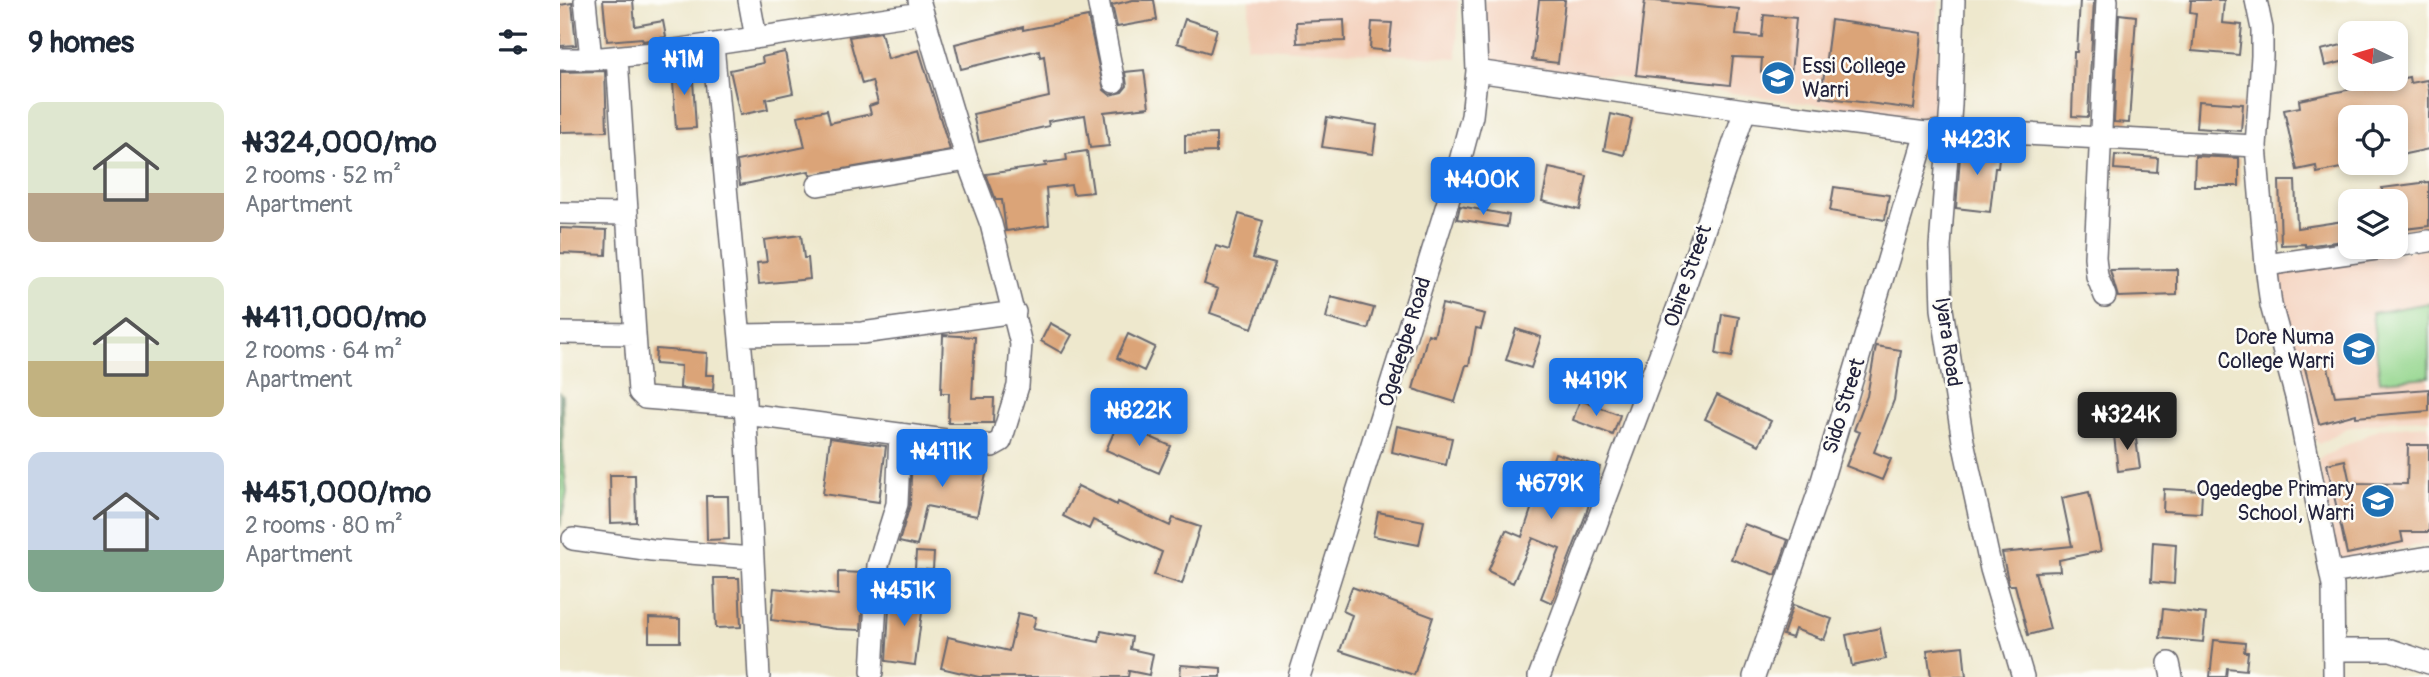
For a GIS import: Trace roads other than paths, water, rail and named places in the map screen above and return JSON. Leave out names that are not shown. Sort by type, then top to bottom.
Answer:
[{"type":"street","points":[[585,0],[591,59]]},
{"type":"street","points":[[749,0],[756,38]]},
{"type":"street","points":[[1098,0],[1114,82]]},
{"type":"street","name":"Ogedegbe Road","points":[[1299,677],[1456,176],[1472,116],[1477,71],[1474,0]]},
{"type":"street","name":"Iyara Road","points":[[1954,0],[1949,130],[1940,247],[1942,309],[1963,441],[1991,569],[2023,677]]},
{"type":"street","points":[[2105,296],[2097,276],[2095,257],[2107,0]]},
{"type":"street","points":[[2256,0],[2262,29],[2256,146],[2266,265],[2271,305],[2296,397],[2331,573],[2336,650],[2334,677]]},
{"type":"street","points":[[560,59],[617,57],[713,46],[920,6],[967,160],[991,224],[1021,344],[1018,386],[1001,441],[992,446],[900,434],[645,398],[639,392],[617,57]]},
{"type":"street","points":[[713,46],[740,335],[759,677]]},
{"type":"street","points":[[1477,71],[1926,133],[1949,130],[2256,146]]},
{"type":"street","name":"Obire Street","points":[[1538,677],[1680,301],[1745,110]]},
{"type":"street","name":"Sido Street","points":[[1754,677],[1818,494],[1926,133]]},
{"type":"street","points":[[818,185],[967,160]]},
{"type":"street","points":[[560,213],[626,214]]},
{"type":"street","points":[[2408,244],[2429,241]]},
{"type":"street","points":[[2266,265],[2338,255]]},
{"type":"street","points":[[740,335],[862,333],[1015,312]]},
{"type":"street","points":[[560,333],[635,334]]},
{"type":"street","points":[[872,672],[878,565],[897,504],[900,434]]},
{"type":"street","points":[[573,539],[652,550],[752,558]]},
{"type":"street","points":[[2331,573],[2429,558]]},
{"type":"street","points":[[2336,650],[2381,649],[2429,663]]},
{"type":"place","name":"Essi College Warri","points":[[1778,78]]},
{"type":"place","name":"Dore Numa College Warri","points":[[2359,349]]},
{"type":"place","name":"Ogedegbe Primary School, Warri","points":[[2378,501]]}]
